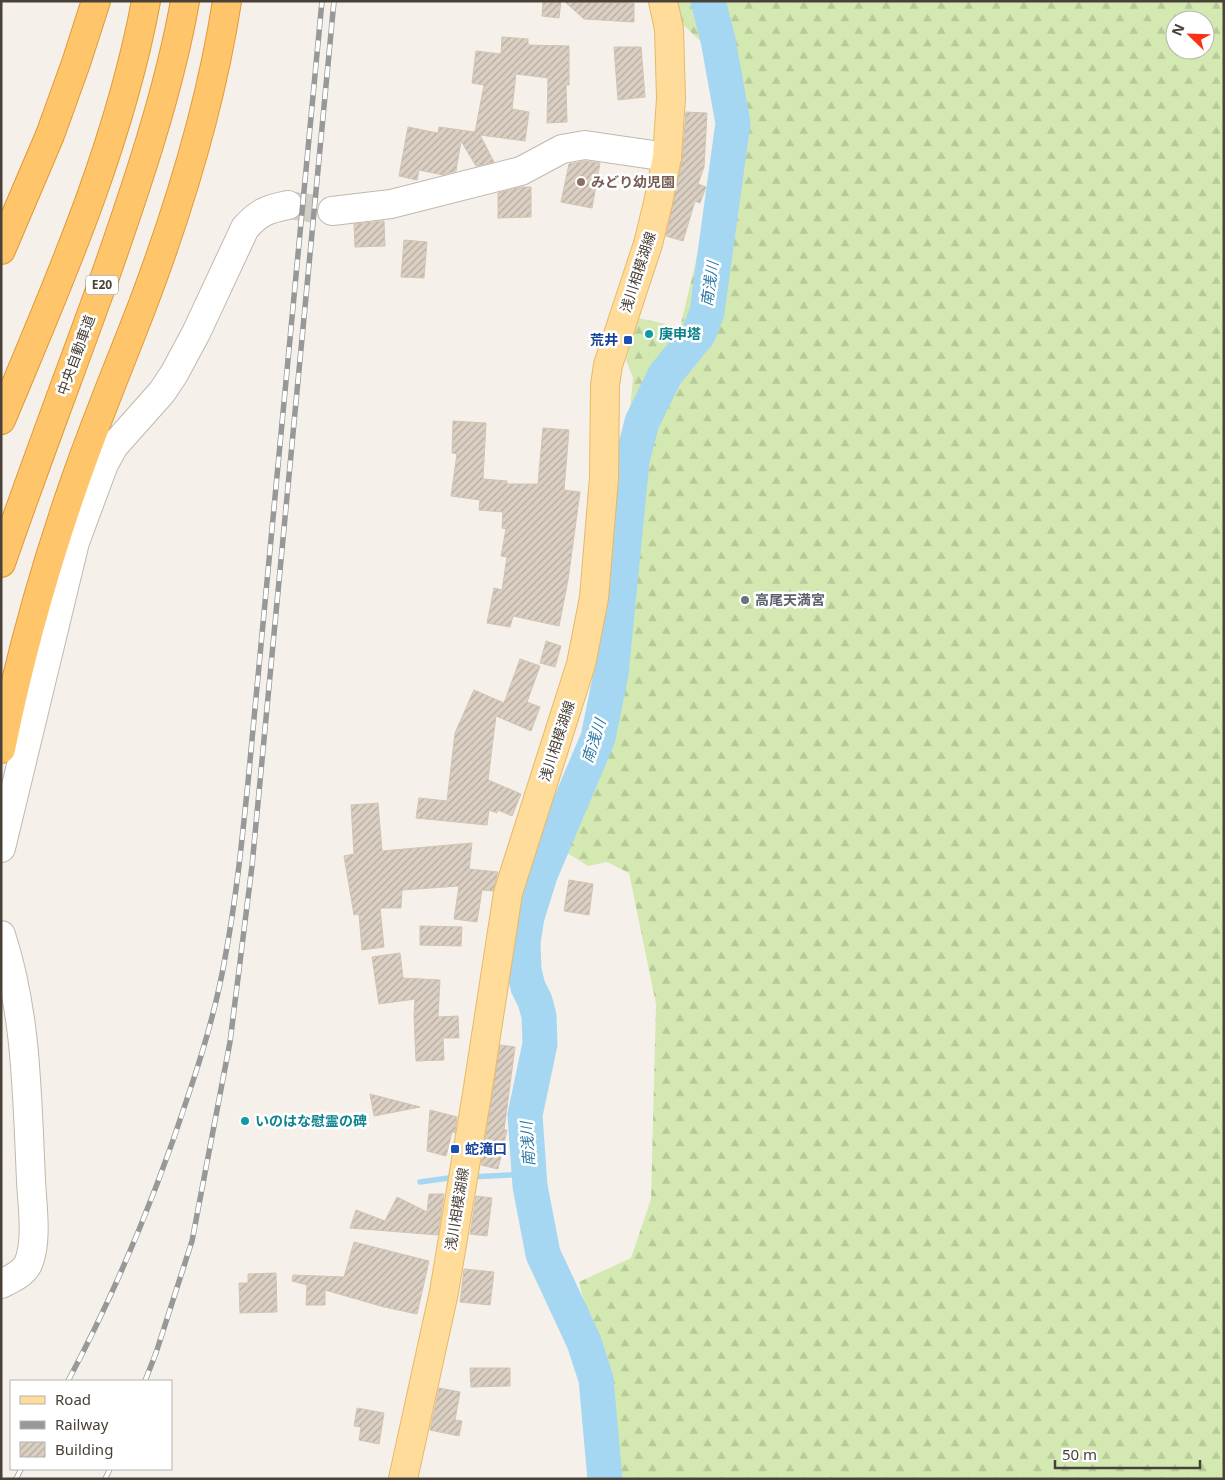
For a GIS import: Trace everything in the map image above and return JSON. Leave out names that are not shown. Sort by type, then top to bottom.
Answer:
[{"type":"highway","points":[[1,250],[50,135],[96,1]]},
{"type":"highway","points":[[1,420],[77,233],[114,127],[140,35],[146,1]]},
{"type":"highway","name":"中央自動車道","points":[[1,563],[131,200],[168,74],[185,1]]},
{"type":"highway","points":[[1,749],[15,687],[63,517],[86,450],[144,302],[182,193],[216,63],[227,1]]},
{"type":"main road","name":"浅川相模湖線","points":[[403,1479],[444,1292],[508,893],[581,664],[594,598],[604,478],[604,403],[608,365],[648,244],[667,157],[670,39],[663,1]]},
{"type":"street","points":[[332,211],[391,204],[521,171],[562,149],[585,145],[667,157]]},
{"type":"street","points":[[1,848],[75,542],[104,464],[114,446],[162,392],[174,374],[196,333],[245,228],[256,216],[270,208],[288,205]]},
{"type":"street","points":[[1,935],[11,966],[18,1000],[24,1049],[33,1232],[28,1263],[24,1270],[1,1284]]},
{"type":"green space","points":[[677,1],[1224,1],[1224,1479],[618,1479],[618,1438],[579,1282],[631,1258],[651,1199],[656,1004],[629,873],[607,862],[588,866],[564,851],[596,776],[633,378],[626,360],[638,318],[680,327],[717,174],[720,115],[713,53],[678,20]]},
{"type":"building","points":[[543,1],[561,1],[559,18],[542,16]]},
{"type":"building","points":[[564,1],[634,3],[634,22],[584,19]]},
{"type":"building","points":[[502,37],[528,39],[528,45],[569,46],[569,85],[566,85],[567,122],[547,123],[548,78],[516,74],[512,109],[529,112],[525,141],[480,135],[494,162],[476,166],[461,141],[456,171],[443,175],[419,170],[417,180],[399,176],[408,127],[438,133],[439,127],[475,132],[484,85],[472,83],[476,51],[501,54]]},
{"type":"building","points":[[614,47],[641,47],[645,97],[618,100]]},
{"type":"building","points":[[686,112],[707,113],[704,167],[698,184],[706,187],[700,203],[695,201],[683,241],[666,236],[682,160]]},
{"type":"building","name":"みどり幼児園","points":[[585,161],[600,163],[592,208],[561,202],[569,164]]},
{"type":"building","points":[[521,187],[531,187],[531,217],[498,218],[498,193]]},
{"type":"building","points":[[384,221],[385,246],[355,247],[354,224]]},
{"type":"building","points":[[404,240],[427,242],[424,278],[401,277]]},
{"type":"building","points":[[453,421],[486,423],[483,479],[507,481],[507,484],[538,484],[543,428],[569,430],[564,490],[580,492],[568,580],[559,626],[513,616],[510,627],[487,623],[494,588],[502,590],[507,557],[501,556],[506,529],[502,528],[503,512],[479,510],[480,500],[451,496],[457,454],[452,453]]},
{"type":"building","points":[[546,641],[561,646],[555,667],[540,663]]},
{"type":"building","points":[[520,659],[540,666],[527,702],[540,707],[531,731],[496,716],[488,780],[521,794],[512,816],[498,810],[497,813],[489,810],[487,825],[416,818],[419,798],[447,801],[455,733],[474,690],[504,703]]},
{"type":"building","points":[[378,803],[382,851],[472,843],[469,869],[498,872],[493,891],[482,890],[477,922],[454,919],[459,886],[402,890],[401,908],[380,908],[384,947],[362,950],[359,914],[354,915],[344,856],[354,854],[351,805]]},
{"type":"building","points":[[569,880],[593,884],[589,915],[564,911]]},
{"type":"building","points":[[420,926],[462,927],[461,946],[420,945]]},
{"type":"building","points":[[400,953],[403,978],[440,980],[438,1017],[458,1016],[459,1038],[443,1038],[444,1060],[416,1061],[415,999],[379,1004],[372,957]]},
{"type":"building","points":[[500,1045],[515,1047],[504,1130],[507,1130],[498,1169],[481,1165]]},
{"type":"building","points":[[370,1094],[420,1107],[374,1116]]},
{"type":"building","points":[[430,1110],[457,1117],[455,1133],[452,1132],[446,1156],[427,1151]]},
{"type":"building","points":[[429,1194],[444,1194],[438,1235],[350,1228],[356,1210],[385,1221],[397,1197],[427,1212]]},
{"type":"building","points":[[476,1196],[492,1198],[487,1236],[470,1234]]},
{"type":"building","points":[[354,1242],[429,1261],[417,1314],[384,1307],[325,1290],[325,1305],[306,1305],[307,1285],[292,1281],[293,1275],[344,1277]]},
{"type":"building","points":[[464,1269],[494,1272],[490,1305],[460,1302]]},
{"type":"building","points":[[276,1273],[277,1312],[240,1313],[239,1283],[248,1283],[248,1274]]},
{"type":"building","points":[[470,1368],[510,1368],[510,1386],[471,1387]]},
{"type":"building","points":[[439,1388],[460,1392],[455,1420],[462,1421],[459,1436],[430,1430]]},
{"type":"building","points":[[357,1408],[384,1413],[379,1444],[359,1440],[361,1427],[354,1426]]},
{"type":"waterway","name":"南浅川","points":[[605,1479],[596,1379],[584,1342],[543,1254],[530,1186],[525,1115],[540,1044],[539,1016],[524,970],[523,942],[527,917],[540,875],[598,738],[611,674],[632,461],[642,422],[665,375],[699,333],[707,312],[733,123],[718,40],[708,1]]},
{"type":"waterway","points":[[470,1177],[530,1174]]},
{"type":"waterway","points":[[420,1182],[456,1177]]},
{"type":"tunnel","points":[[288,205],[332,211]]},
{"type":"railway","points":[[69,1380],[103,1311],[150,1203],[195,1076],[218,992],[225,958],[236,892],[248,782],[322,1]]},
{"type":"railway","points":[[145,1380],[192,1241],[230,1042],[252,866],[334,1]]},
{"type":"railway","points":[[16,1479],[20,1470]]},
{"type":"railway","points":[[105,1479],[110,1470]]},
{"type":"place","name":"みどり幼児園","points":[[581,182]]},
{"type":"place","name":"庚申塔","points":[[649,334]]},
{"type":"place","name":"荒井","points":[[628,340]]},
{"type":"place","name":"高尾天満宮","points":[[745,600]]},
{"type":"place","name":"いのはな慰霊の碑","points":[[245,1121]]},
{"type":"place","name":"蛇滝口","points":[[455,1149]]}]
